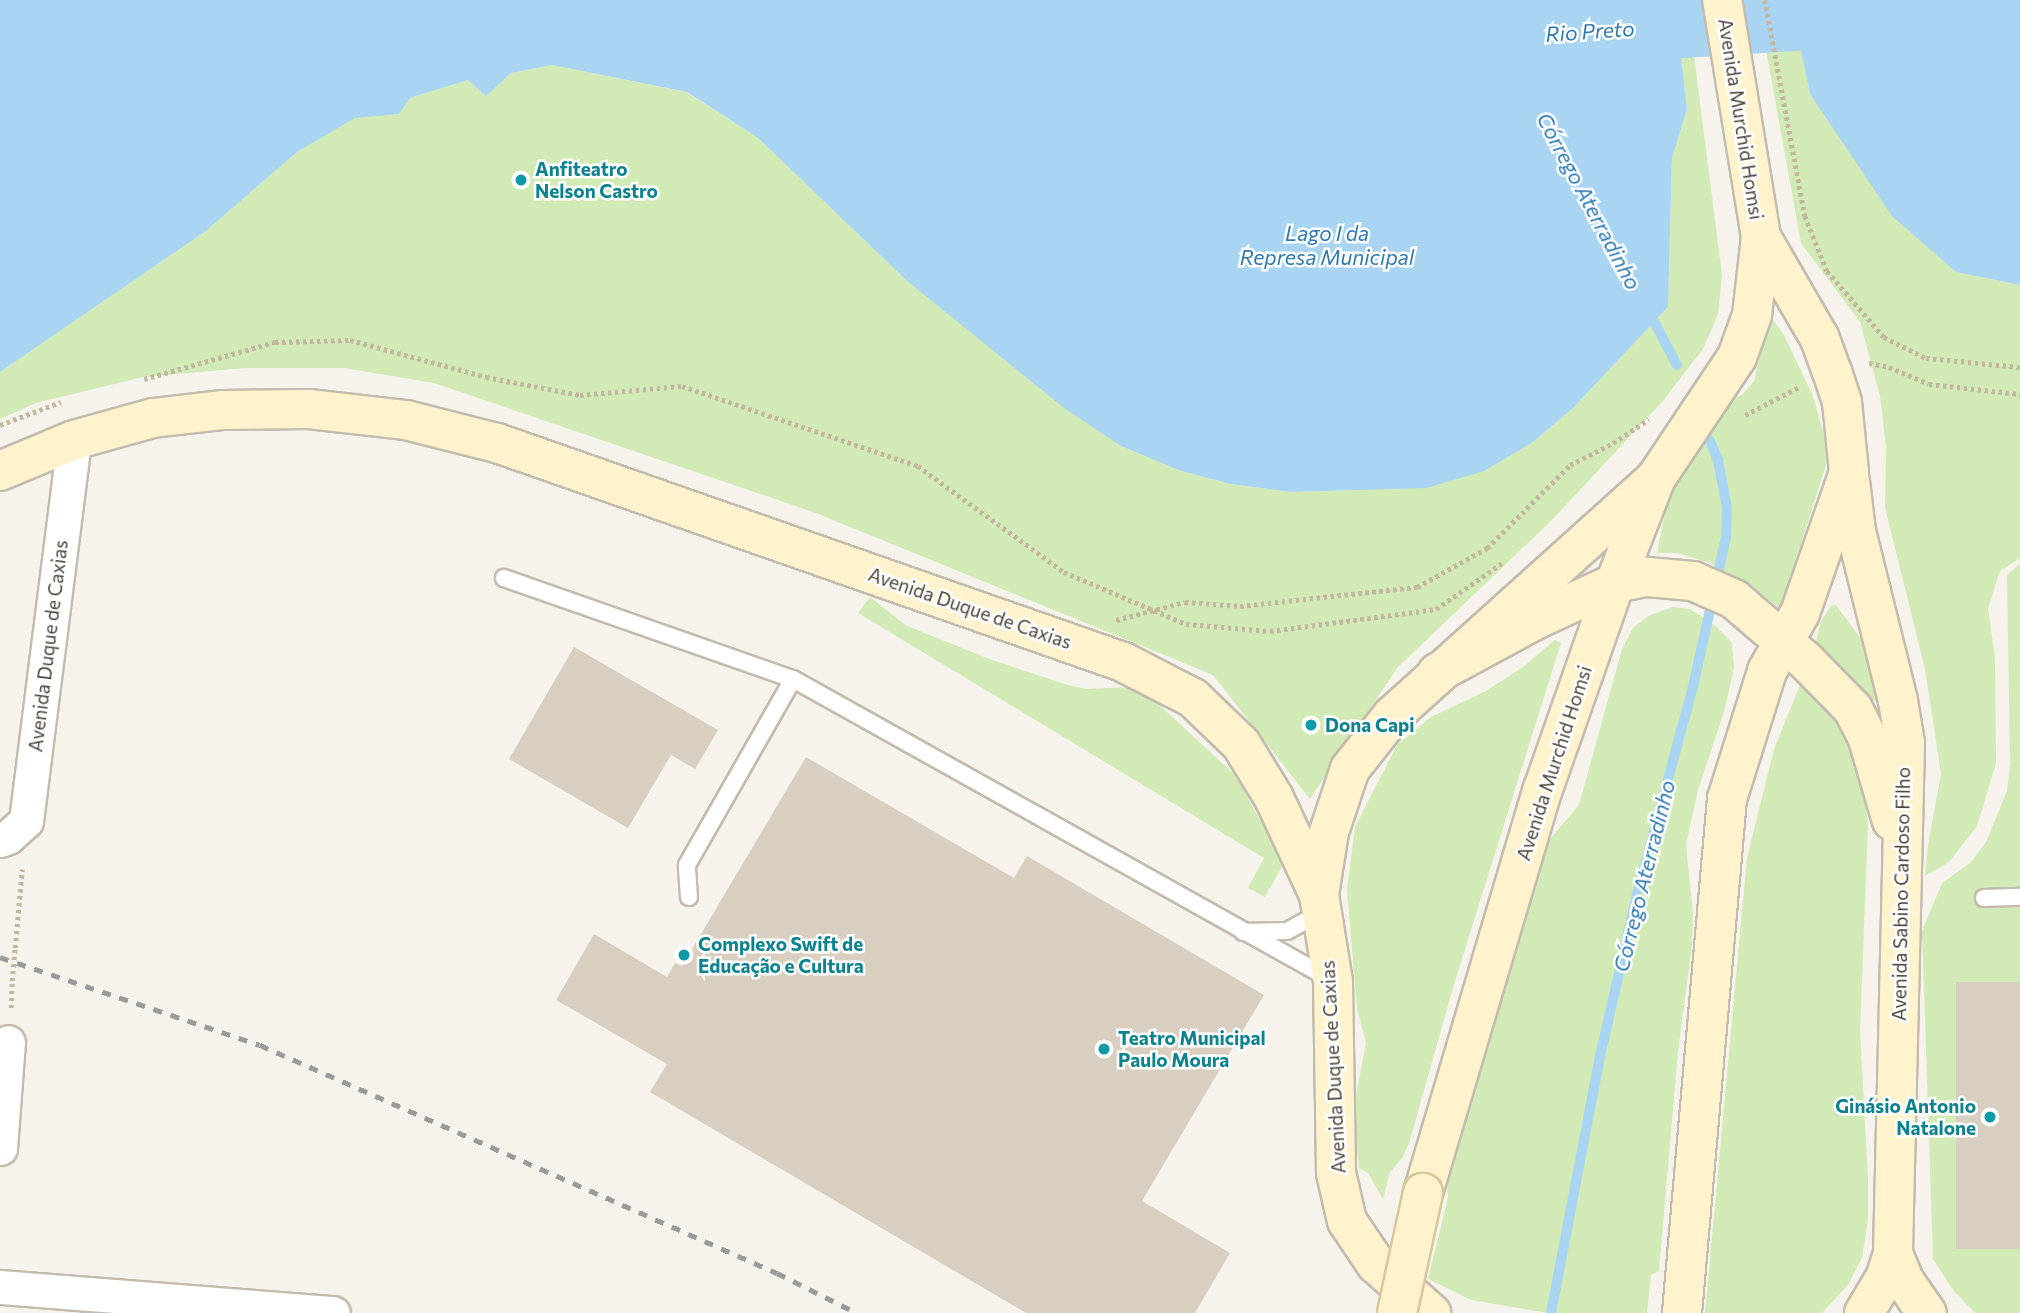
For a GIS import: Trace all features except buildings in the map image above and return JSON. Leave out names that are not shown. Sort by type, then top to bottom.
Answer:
[{"type":"main road","name":"Avenida Murchid Homsi","points":[[1397,1313],[1423,1193],[1543,789],[1615,583],[1656,478],[1688,426],[1737,357],[1752,315],[1761,237],[1722,0]]},
{"type":"main road","name":"Avenida Murchid Homsi","points":[[1682,1313],[1727,799],[1767,671],[1800,613],[1849,472],[1842,402],[1819,337],[1761,237]]},
{"type":"main road","name":"Avenida Duque de Caxias","points":[[0,471],[74,439],[153,418],[222,410],[309,410],[406,421],[497,443],[1123,662],[1193,698],[1241,744],[1274,798],[1321,903],[1333,981],[1336,1173],[1347,1221],[1376,1264],[1431,1313]]},
{"type":"main road","name":"Avenida Sabino Cardoso Filho","points":[[1849,472],[1856,531],[1898,701],[1905,743],[1893,1253],[1905,1282],[1927,1313]]},
{"type":"main road","points":[[1321,903],[1329,832],[1350,769],[1392,716],[1437,673],[1656,478]]},
{"type":"main road","points":[[1437,673],[1537,619],[1615,583],[1647,577],[1693,581],[1734,599],[1784,641],[1853,709],[1868,739],[1901,853]]},
{"type":"main road","points":[[1864,1313],[1885,1278],[1893,1253]]},
{"type":"street","name":"Avenida Duque de Caxias","points":[[0,840],[8,837],[26,821],[74,439]]},
{"type":"street","points":[[0,1148],[5,1058]]},
{"type":"street","points":[[0,1287],[333,1313]]},
{"type":"lane","points":[[504,578],[793,679],[1241,932],[1333,981]]},
{"type":"lane","points":[[689,897],[687,864],[793,679]]},
{"type":"lane","points":[[1984,898],[2020,897]]},
{"type":"lane","points":[[1241,932],[1287,931],[1321,903]]},
{"type":"path","points":[[1765,0],[1805,216],[1827,271],[1884,337],[1926,358],[2020,367]]},
{"type":"path","points":[[140,380],[275,342],[350,340],[428,359],[486,377],[580,395],[682,386],[918,466],[1064,572],[1186,624],[1270,631],[1436,609],[1510,558]]},
{"type":"path","points":[[1111,621],[1185,602],[1240,606],[1417,587],[1487,548],[1570,465],[1614,443],[1664,409],[1683,401],[1732,422],[1832,372],[1861,361],[1889,367],[1929,384],[2020,394]]},
{"type":"path","points":[[0,425],[62,402]]},
{"type":"path","points":[[12,981],[20,898]]},
{"type":"green space","points":[[1675,0],[1687,0],[1722,275],[1718,314],[1703,349],[1662,402],[1552,520],[1397,668],[1310,799],[1213,675],[816,513],[434,383],[344,368],[246,368],[143,377],[36,403],[0,419],[0,372],[206,231],[297,152],[355,117],[399,114],[410,98],[468,80],[486,96],[511,73],[552,65],[686,92],[758,138],[906,280],[1121,446],[1181,471],[1231,484],[1290,492],[1355,490],[1533,442],[1573,408],[1668,307],[1672,158],[1687,109]]},
{"type":"green space","points":[[1757,0],[1790,0],[1810,94],[1956,272],[2020,285],[2020,558],[2000,571],[1988,608],[1995,658],[1996,763],[1977,826],[1949,862],[1925,876],[1941,774],[1925,669],[1885,508],[1886,447],[1880,396],[1860,322],[1801,243]]},
{"type":"green space","points":[[1770,316],[1784,335],[1813,396],[1825,438],[1827,462],[1780,609],[1751,585],[1707,562],[1677,553],[1657,553],[1666,507],[1687,460],[1727,403],[1742,395],[1754,381]]},
{"type":"green space","points":[[2020,564],[2020,1313],[1975,1313],[1953,1290],[1933,1259],[1922,931],[1942,883],[1970,863],[1986,842],[2007,791],[2010,764],[2007,575]]},
{"type":"green space","points":[[870,597],[907,626],[992,660],[1068,685],[1086,689],[1132,687],[1152,698],[1235,775],[1284,863],[1265,897],[1248,888],[1264,858],[858,613]]},
{"type":"green space","points":[[1836,605],[1862,640],[1881,699],[1878,704],[1824,656],[1813,653],[1821,621],[1831,606]]},
{"type":"green space","points":[[1673,607],[1690,609],[1716,626],[1732,643],[1734,668],[1724,712],[1698,790],[1686,844],[1693,914],[1692,945],[1678,1052],[1659,1271],[1651,1275],[1647,1313],[1548,1313],[1471,1300],[1428,1279],[1448,1198],[1447,1182],[1476,1064],[1528,889],[1550,839],[1579,805],[1622,649],[1633,628],[1648,616]]},
{"type":"green space","points":[[1555,640],[1561,643],[1455,981],[1409,1143],[1403,1157],[1390,1172],[1383,1199],[1368,1173],[1359,1168],[1353,1111],[1366,1043],[1357,1009],[1347,890],[1355,827],[1397,745],[1431,717],[1486,691],[1523,667]]},
{"type":"green space","points":[[1800,685],[1816,690],[1840,716],[1864,786],[1868,825],[1860,1031],[1868,1220],[1862,1258],[1848,1285],[1822,1313],[1705,1313],[1747,857],[1774,749]]},
{"type":"water","name":"Lago I da Represa Municipal","points":[[0,0],[1675,0],[1687,109],[1672,158],[1668,307],[1573,408],[1533,442],[1484,471],[1426,488],[1290,492],[1231,484],[1181,471],[1121,446],[1064,408],[906,280],[758,138],[687,92],[552,65],[511,73],[486,96],[468,80],[410,98],[399,114],[355,118],[297,152],[206,231],[0,372]]},
{"type":"water","points":[[1790,0],[2020,0],[2020,285],[1956,272],[1892,216],[1810,94]]},
{"type":"waterway","name":"Rio Preto","points":[[1587,31],[2020,4]]},
{"type":"waterway","name":"Córrego Aterradinho","points":[[1649,312],[1677,365]]},
{"type":"waterway","name":"Córrego Aterradinho","points":[[1551,1313],[1599,1061],[1637,894],[1693,687],[1726,537],[1727,508],[1718,460],[1710,441]]},
{"type":"railway","points":[[0,957],[260,1045],[777,1273],[857,1313]]},
{"type":"place","name":"Anfiteatro Nelson Castro","points":[[521,180]]},
{"type":"place","name":"Dona Capi","points":[[1311,725]]},
{"type":"place","name":"Complexo Swift de Educação e Cultura","points":[[684,955]]},
{"type":"place","name":"Teatro Municipal Paulo Moura","points":[[1104,1049]]},
{"type":"place","name":"Ginásio Antonio Natalone","points":[[1990,1117]]}]
